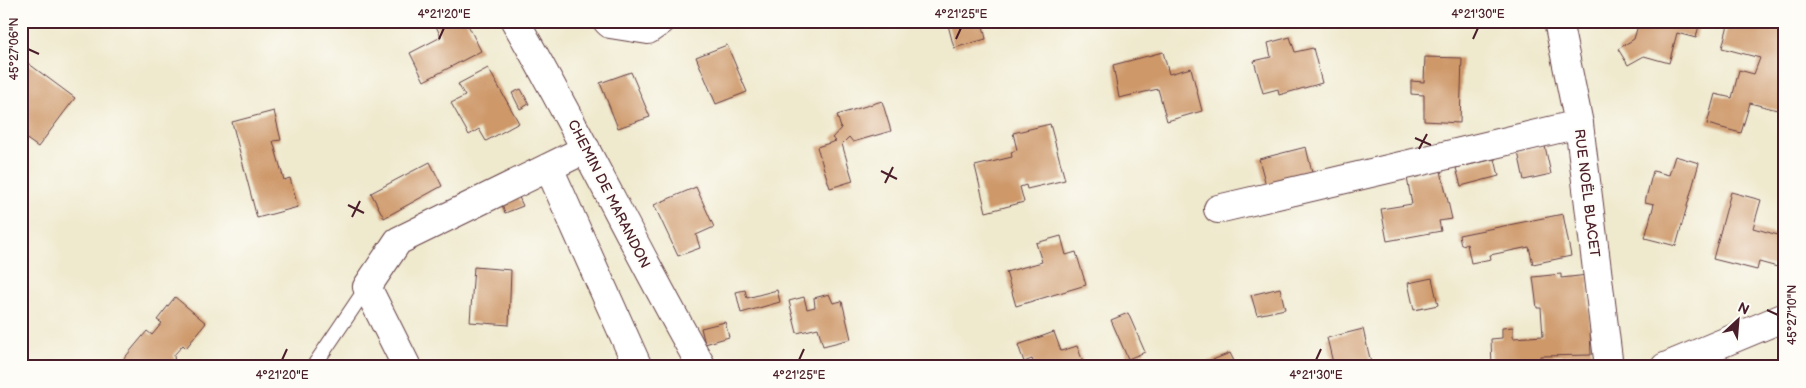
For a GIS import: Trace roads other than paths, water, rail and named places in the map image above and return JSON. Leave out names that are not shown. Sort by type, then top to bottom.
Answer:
[{"type":"street","name":"CHEMIN DE MARANDON","points":[[515,21],[560,98],[660,294],[702,367]]},
{"type":"street","points":[[607,21],[610,24],[648,30],[661,21]]},
{"type":"street","name":"RUE NOËL BLACET","points":[[1558,21],[1579,124],[1609,367]]},
{"type":"street","points":[[1218,209],[1579,124]]},
{"type":"street","points":[[407,367],[368,287],[398,241],[586,149]]},
{"type":"street","points":[[549,168],[638,367]]},
{"type":"street","points":[[1665,367],[1785,317]]},
{"type":"lane","points":[[312,367],[368,287]]}]
